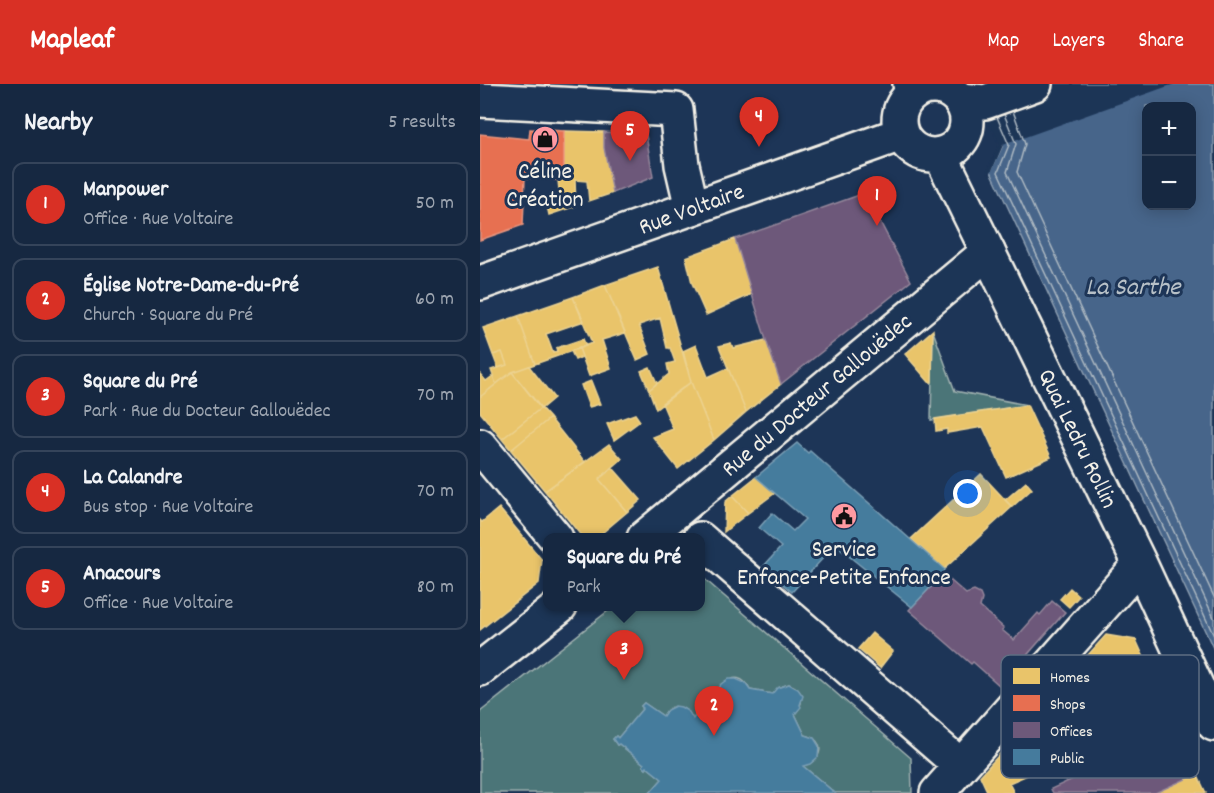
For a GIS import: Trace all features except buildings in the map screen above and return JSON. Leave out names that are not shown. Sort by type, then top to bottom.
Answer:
[{"type":"street","points":[[971,108],[1035,84]]},
{"type":"street","points":[[936,86],[951,92],[971,108],[964,135],[958,144],[940,154],[917,151],[901,134],[900,110],[912,88],[936,86]]},
{"type":"street","points":[[480,100],[676,110],[682,165],[692,207]]},
{"type":"street","name":"Rue Voltaire","points":[[480,283],[901,134]]},
{"type":"street","name":"Quai Ledru Rollin","points":[[940,154],[1182,655]]},
{"type":"street","name":"Rue du Docteur Gallouëdec","points":[[649,533],[988,252]]},
{"type":"street","points":[[480,446],[553,533]]},
{"type":"street","points":[[672,514],[693,533]]},
{"type":"street","points":[[705,543],[961,766]]},
{"type":"street","points":[[1059,655],[1140,564]]},
{"type":"street","points":[[480,669],[554,611]]},
{"type":"street","name":"Quai Ledru Rollin","points":[[1199,692],[1214,724]]},
{"type":"street","points":[[937,793],[1001,721]]},
{"type":"green space","points":[[933,331],[955,391],[1027,405],[931,420]]},
{"type":"green space","points":[[705,579],[911,758],[912,793],[835,793],[803,766],[815,760],[820,750],[817,741],[805,735],[795,714],[800,706],[801,697],[798,690],[789,684],[780,687],[772,694],[750,690],[743,681],[736,678],[720,687],[693,719],[683,708],[670,708],[663,716],[644,703],[641,706],[643,708],[618,738],[616,736],[613,739],[617,745],[619,744],[644,764],[646,769],[647,767],[662,779],[650,793],[480,793],[480,712],[608,611],[705,611]]},
{"type":"water","name":"La Sarthe","points":[[978,84],[1214,84],[1214,650],[991,171],[1003,145]]},
{"type":"pier","points":[[975,84],[1174,84],[1003,145],[990,175],[988,170],[999,145]]},
{"type":"place","name":"Céline Création","points":[[545,139]]},
{"type":"place","name":"La Calandre","points":[[759,147]]},
{"type":"place","name":"Anacours","points":[[630,161]]},
{"type":"place","name":"Manpower","points":[[877,226]]},
{"type":"place","name":"Service Enfance-Petite Enfance","points":[[844,516]]},
{"type":"place","name":"Square du Pré","points":[[624,680]]},
{"type":"place","name":"Église Notre-Dame-du-Pré","points":[[714,736]]}]
